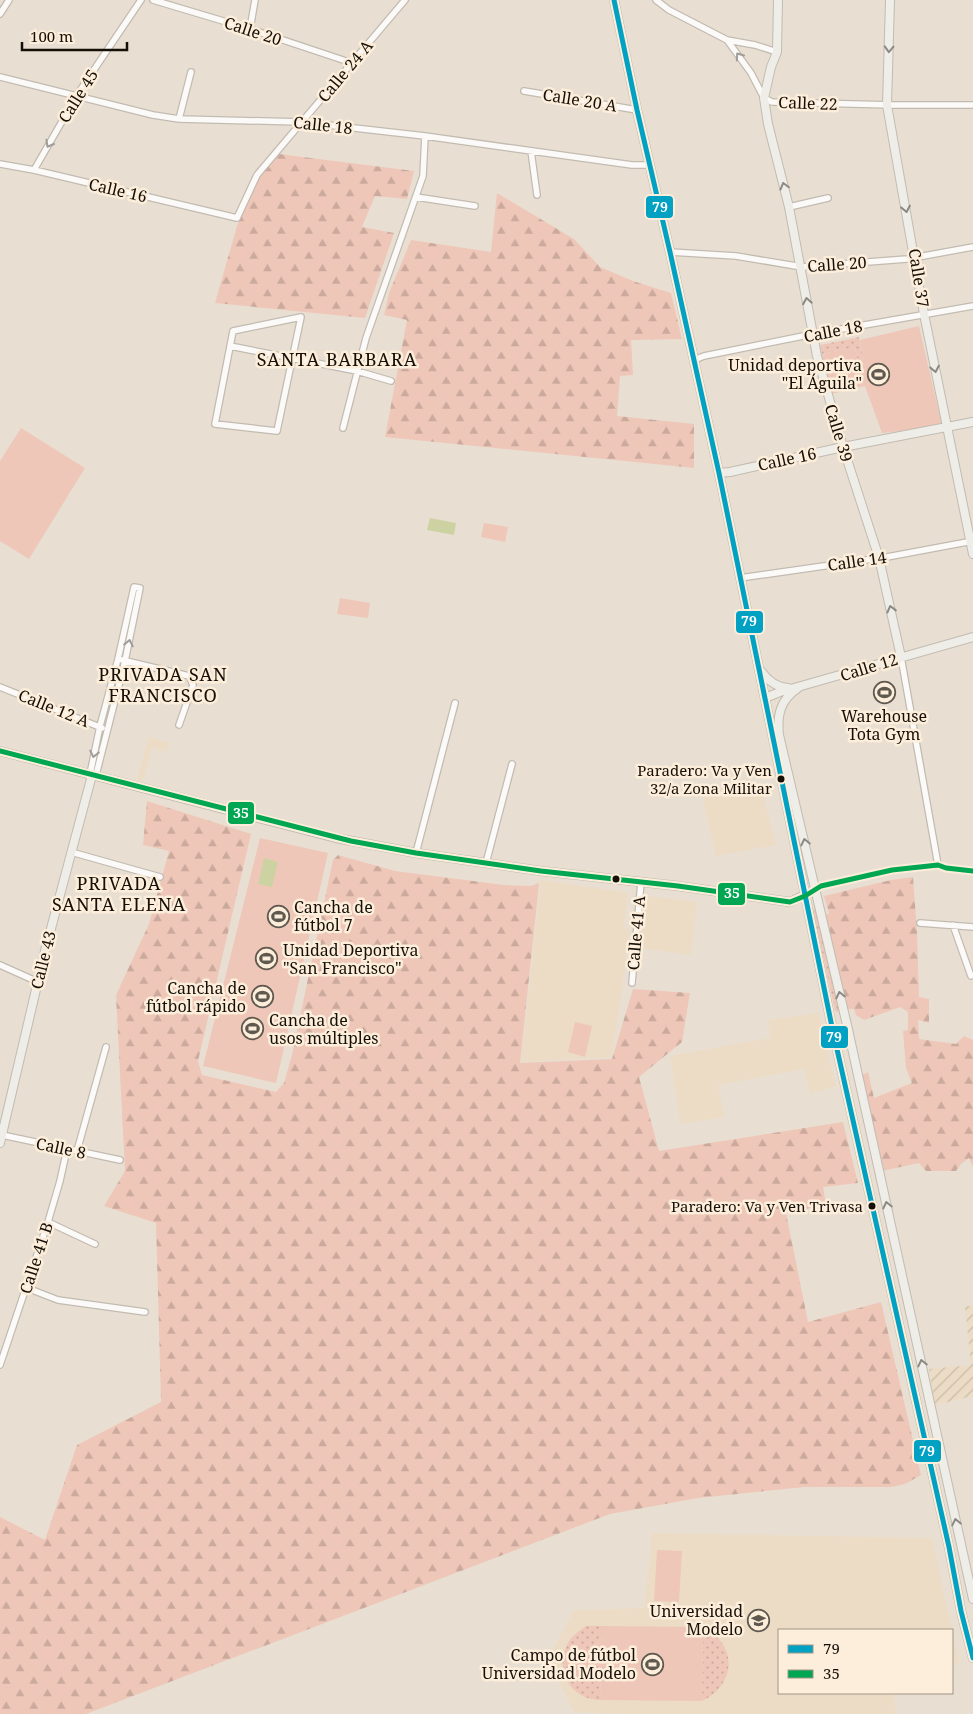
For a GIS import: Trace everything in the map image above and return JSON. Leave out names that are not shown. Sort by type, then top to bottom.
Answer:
[{"type":"main road","points":[[614,0],[649,165],[719,472],[832,1027],[973,1658]]},
{"type":"main road","name":"Calle 39","points":[[778,0],[776,52],[764,98],[768,124],[789,207],[813,334],[826,389],[879,558],[902,657]]},
{"type":"main road","name":"Calle 37","points":[[890,0],[887,105],[924,314],[972,541],[973,554]]},
{"type":"main road","name":"Calle 16","points":[[719,472],[730,472],[843,447],[973,422]]},
{"type":"main road","name":"Calle 12","points":[[765,698],[973,637]]},
{"type":"main road","points":[[758,662],[765,677],[774,684],[784,688],[798,688]]},
{"type":"main road","points":[[798,688],[790,693],[782,704],[778,719],[779,735],[847,1025],[973,1599]]},
{"type":"main road","points":[[1,753],[318,834],[416,853],[790,902],[815,890]]},
{"type":"main road","name":"Calle 43","points":[[1,1139],[70,852],[92,776]]},
{"type":"main road","points":[[832,1027],[847,1025]]},
{"type":"street","points":[[0,14],[9,0]]},
{"type":"street","name":"Calle 45","points":[[34,170],[76,96],[141,0]]},
{"type":"street","name":"Calle 20","points":[[153,0],[250,29],[352,63]]},
{"type":"street","points":[[250,29],[255,0]]},
{"type":"street","name":"Calle 24 A","points":[[236,218],[256,175],[405,0]]},
{"type":"street","name":"Calle 22","points":[[656,0],[669,10],[727,40],[751,73],[764,98],[772,102],[973,105]]},
{"type":"street","points":[[727,40],[755,45],[776,52]]},
{"type":"street","points":[[179,119],[191,72]]},
{"type":"street","name":"Calle 18","points":[[0,77],[152,115],[179,119],[301,122],[425,136],[632,165],[649,165]]},
{"type":"street","name":"Calle 20 A","points":[[524,91],[637,110]]},
{"type":"street","points":[[343,428],[366,338],[423,176],[425,136]]},
{"type":"street","points":[[531,151],[537,195]]},
{"type":"street","name":"Calle 16","points":[[0,164],[34,170],[236,218]]},
{"type":"street","points":[[416,197],[475,206]]},
{"type":"street","points":[[789,207],[828,198]]},
{"type":"street","name":"Calle 20","points":[[670,252],[736,256],[802,268],[915,257],[973,247]]},
{"type":"street","name":"Calle 18","points":[[694,360],[704,356],[813,334],[973,306]]},
{"type":"street","points":[[301,317],[293,358],[277,431],[215,424],[233,331],[301,317]]},
{"type":"street","points":[[230,346],[357,371],[391,381]]},
{"type":"street","name":"Calle 14","points":[[740,578],[879,558],[972,541]]},
{"type":"street","points":[[134,587],[140,588],[125,661],[107,731],[92,776],[100,726],[134,587]]},
{"type":"street","name":"Calle 39","points":[[902,657],[938,865]]},
{"type":"street","points":[[118,658],[189,676],[193,685],[179,724]]},
{"type":"street","name":"Calle 12 A","points":[[0,687],[100,726],[107,731]]},
{"type":"street","points":[[416,853],[455,703]]},
{"type":"street","points":[[486,863],[512,764]]},
{"type":"street","points":[[70,852],[160,877]]},
{"type":"street","points":[[815,890],[821,886],[892,870],[938,865],[946,868],[973,871]]},
{"type":"street","name":"Calle 41 A","points":[[632,983],[641,882]]},
{"type":"street","points":[[920,923],[973,927]]},
{"type":"street","points":[[953,925],[971,976]]},
{"type":"street","points":[[0,965],[38,982]]},
{"type":"street","points":[[77,1151],[106,1047]]},
{"type":"street","name":"Calle 8","points":[[1,1139],[67,1149],[120,1160]]},
{"type":"street","name":"Calle 41 B","points":[[0,1365],[48,1222],[67,1149]]},
{"type":"street","points":[[48,1222],[95,1244]]},
{"type":"street","points":[[27,1288],[58,1300],[145,1312]]},
{"type":"shaded area","points":[[430,518],[456,523],[454,535],[427,530]]},
{"type":"shaded area","points":[[149,737],[169,743],[167,752],[152,748],[143,781],[137,779]]},
{"type":"shaded area","points":[[713,788],[761,788],[776,845],[716,856],[703,801]]},
{"type":"shaded area","points":[[264,858],[278,862],[272,887],[258,884]]},
{"type":"shaded area","points":[[541,880],[628,893],[624,928],[629,929],[620,1005],[611,1057],[521,1062]]},
{"type":"shaded area","points":[[646,896],[697,902],[691,955],[641,948]]},
{"type":"shaded area","points":[[818,1013],[836,1086],[810,1094],[804,1069],[718,1085],[724,1117],[680,1124],[670,1056],[770,1038],[768,1020]]},
{"type":"shaded area","points":[[965,1306],[973,1306],[973,1396],[935,1405],[929,1369],[971,1365]]},
{"type":"shaded area","name":"Universidad Modelo","points":[[652,1533],[932,1538],[952,1629],[778,1629],[778,1694],[894,1694],[896,1714],[632,1714],[574,1712],[548,1659],[574,1610],[644,1608]]},
{"type":"shaded area","points":[[953,1636],[959,1663],[953,1666]]},
{"type":"green space","points":[[279,154],[414,171],[407,199],[375,196],[362,227],[394,233],[365,318],[215,303],[237,226],[262,173]]},
{"type":"green space","points":[[497,193],[574,239],[600,267],[633,281],[671,293],[682,339],[631,340],[633,375],[620,376],[617,416],[694,424],[694,468],[385,437],[407,320],[384,315],[389,293],[411,240],[491,252]]},
{"type":"green space","name":"Unidad deportiva \"El Águila\"","points":[[919,326],[942,426],[882,433],[865,386],[831,394],[822,354],[855,347],[858,361],[864,360],[860,340]]},
{"type":"green space","points":[[859,337],[864,360],[858,362],[855,347],[822,354],[820,345]]},
{"type":"green space","points":[[21,428],[85,468],[29,559],[0,541],[0,461]]},
{"type":"green space","points":[[484,523],[508,527],[505,542],[481,537]]},
{"type":"green space","points":[[340,598],[370,603],[368,618],[337,614]]},
{"type":"green space","points":[[147,801],[251,834],[198,1061],[202,1075],[276,1092],[284,1083],[292,1055],[333,860],[338,855],[395,871],[504,885],[531,886],[539,883],[520,1063],[612,1059],[633,989],[690,993],[682,1042],[639,1077],[659,1151],[843,1122],[858,1183],[823,1187],[826,1205],[786,1213],[808,1322],[881,1302],[921,1475],[905,1484],[892,1487],[804,1487],[698,1498],[610,1514],[86,1714],[0,1714],[0,1517],[45,1540],[77,1445],[161,1402],[156,1223],[104,1206],[125,1171],[116,995],[149,924],[169,851],[143,845]]},
{"type":"green space","name":"Unidad Deportiva \"San Francisco\"","points":[[260,838],[328,853],[276,1083],[203,1066]]},
{"type":"green space","points":[[913,877],[919,997],[929,999],[929,1023],[918,1020],[919,1039],[956,1044],[964,1036],[973,1040],[973,1167],[969,1158],[956,1171],[926,1171],[919,1163],[882,1171],[862,1075],[868,1072],[874,1098],[912,1083],[906,1068],[903,1031],[908,1030],[908,1012],[900,1007],[864,1020],[856,1015],[854,1009],[847,1009],[825,916],[829,913],[824,896],[891,880]]},
{"type":"green space","points":[[814,908],[816,909],[840,1010],[838,1012],[835,1011]]},
{"type":"green space","points":[[575,1022],[592,1026],[585,1057],[568,1052]]},
{"type":"green space","points":[[657,1550],[682,1551],[679,1602],[654,1601]]},
{"type":"green space","points":[[586,1626],[602,1626],[600,1700],[590,1699],[573,1689],[564,1673],[563,1655],[567,1645],[573,1636]]},
{"type":"green space","name":"Campo de fútbol Universidad Modelo","points":[[602,1626],[703,1627],[702,1701],[600,1700]]},
{"type":"green space","points":[[703,1627],[717,1637],[725,1648],[729,1665],[727,1674],[718,1690],[702,1701]]},
{"type":"transit line","name":"79","points":[[614,0],[719,473],[832,1027],[973,1658]]},
{"type":"transit line","name":"35","points":[[0,751],[351,841],[416,853],[541,871],[678,886],[790,902],[805,896],[821,886],[892,870],[938,865],[946,868],[973,871]]},
{"type":"place","name":"Unidad deportiva \"El Águila\"","points":[[878,374]]},
{"type":"place","name":"Warehouse Tota Gym","points":[[884,692]]},
{"type":"place","name":"Paradero: Va y Ven 32/a Zona Militar","points":[[781,779]]},
{"type":"place","name":"Cancha de fútbol 7","points":[[278,916]]},
{"type":"place","name":"Unidad Deportiva \"San Francisco\"","points":[[267,959]]},
{"type":"place","name":"Cancha de fútbol rápido","points":[[262,997]]},
{"type":"place","name":"Cancha de usos múltiples","points":[[253,1029]]},
{"type":"place","name":"Paradero: Va y Ven Trivasa","points":[[872,1206]]},
{"type":"place","name":"Universidad Modelo","points":[[759,1620]]},
{"type":"place","name":"Campo de fútbol Universidad Modelo","points":[[652,1664]]},
{"type":"district","name":"SANTA BARBARA","points":[[337,359]]},
{"type":"district","name":"PRIVADA SAN FRANCISCO","points":[[163,684]]},
{"type":"district","name":"PRIVADA SANTA ELENA","points":[[119,893]]}]
